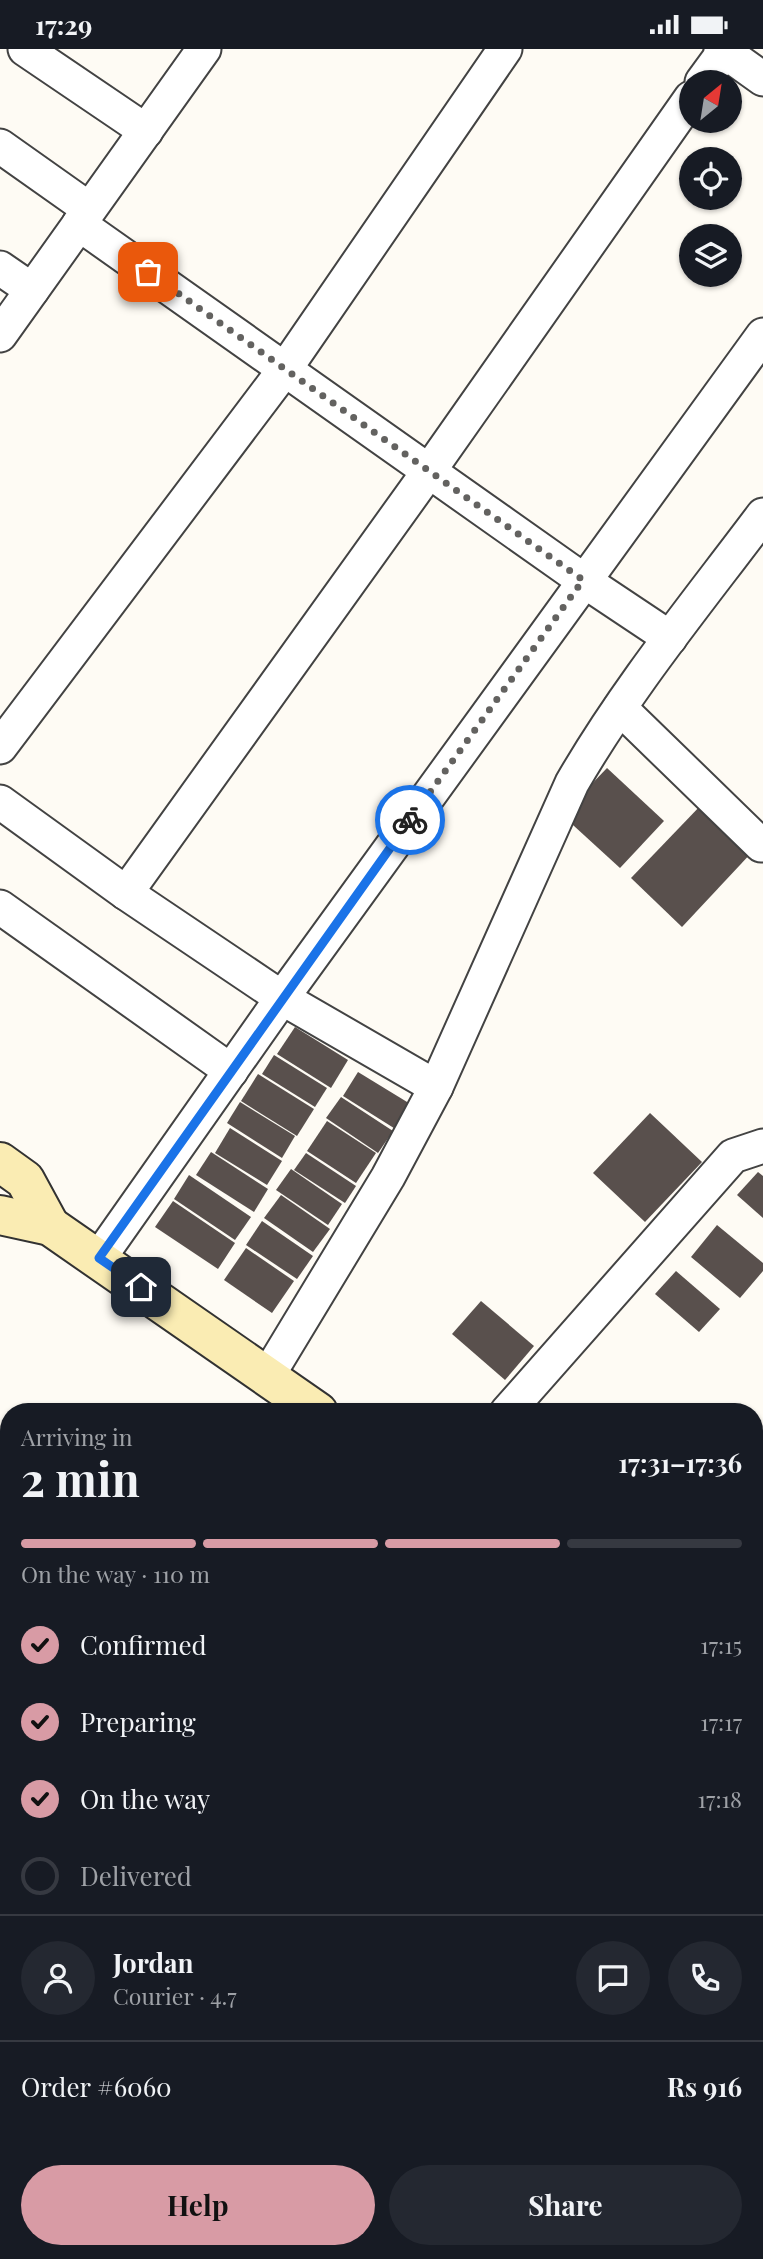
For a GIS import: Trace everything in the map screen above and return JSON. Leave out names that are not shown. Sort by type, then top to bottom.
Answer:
[{"type":"street","points":[[25,49],[146,131]]},
{"type":"street","points":[[0,335],[204,49]]},
{"type":"street","points":[[0,747],[285,369],[505,49]]},
{"type":"street","points":[[710,70],[724,50],[763,79]]},
{"type":"street","points":[[126,893],[429,471],[679,115]]},
{"type":"street","points":[[0,146],[84,217],[285,369],[583,580],[670,638]]},
{"type":"street","points":[[0,268],[32,290]]},
{"type":"street","points":[[99,1258],[282,998],[763,335]]},
{"type":"street","points":[[267,1377],[388,1177],[436,1087],[572,783],[596,741],[763,515]]},
{"type":"street","points":[[620,708],[761,845]]},
{"type":"street","points":[[0,802],[126,893],[282,998],[436,1087]]},
{"type":"street","points":[[0,907],[231,1071]]},
{"type":"street","points":[[515,1403],[733,1156],[763,1146]]},
{"type":"street","points":[[13,1171],[50,1226]]},
{"type":"street","points":[[13,1171],[1,1217],[50,1226],[305,1403]]},
{"type":"building","points":[[607,768],[664,821],[620,868],[562,815]]},
{"type":"building","points":[[703,803],[754,850],[682,927],[631,878]]},
{"type":"building","points":[[295,1027],[348,1060],[331,1088],[277,1054]]},
{"type":"building","points":[[274,1055],[327,1088],[315,1107],[262,1074]]},
{"type":"building","points":[[358,1072],[412,1105],[397,1130],[343,1096]]},
{"type":"building","points":[[258,1074],[314,1109],[297,1136],[241,1101]]},
{"type":"building","points":[[341,1097],[393,1131],[378,1153],[326,1118]]},
{"type":"building","points":[[240,1102],[295,1136],[282,1158],[227,1123]]},
{"type":"building","points":[[650,1113],[702,1162],[645,1222],[593,1173]]},
{"type":"building","points":[[327,1121],[376,1153],[356,1183],[307,1151]]},
{"type":"building","points":[[230,1128],[282,1161],[267,1185],[215,1153]]},
{"type":"building","points":[[211,1152],[268,1189],[254,1212],[196,1175]]},
{"type":"building","points":[[306,1153],[356,1186],[345,1203],[294,1170]]},
{"type":"building","points":[[291,1169],[342,1204],[328,1225],[276,1190]]},
{"type":"building","points":[[758,1172],[763,1176],[763,1218],[737,1195]]},
{"type":"building","points":[[189,1175],[251,1217],[235,1240],[174,1199]]},
{"type":"building","points":[[281,1195],[330,1229],[313,1252],[264,1218]]},
{"type":"building","points":[[173,1201],[235,1243],[218,1269],[155,1227]]},
{"type":"building","points":[[262,1221],[313,1256],[297,1279],[246,1245]]},
{"type":"building","points":[[717,1225],[763,1263],[763,1271],[740,1298],[691,1257]]},
{"type":"building","points":[[246,1248],[294,1281],[272,1313],[224,1280]]},
{"type":"building","points":[[676,1271],[720,1309],[699,1332],[655,1294]]},
{"type":"building","points":[[481,1301],[534,1346],[505,1380],[452,1334]]},
{"type":"way so far","points":[[148,272],[583,580],[410,820]]},
{"type":"route","points":[[141,1287],[99,1258],[410,820]]}]
